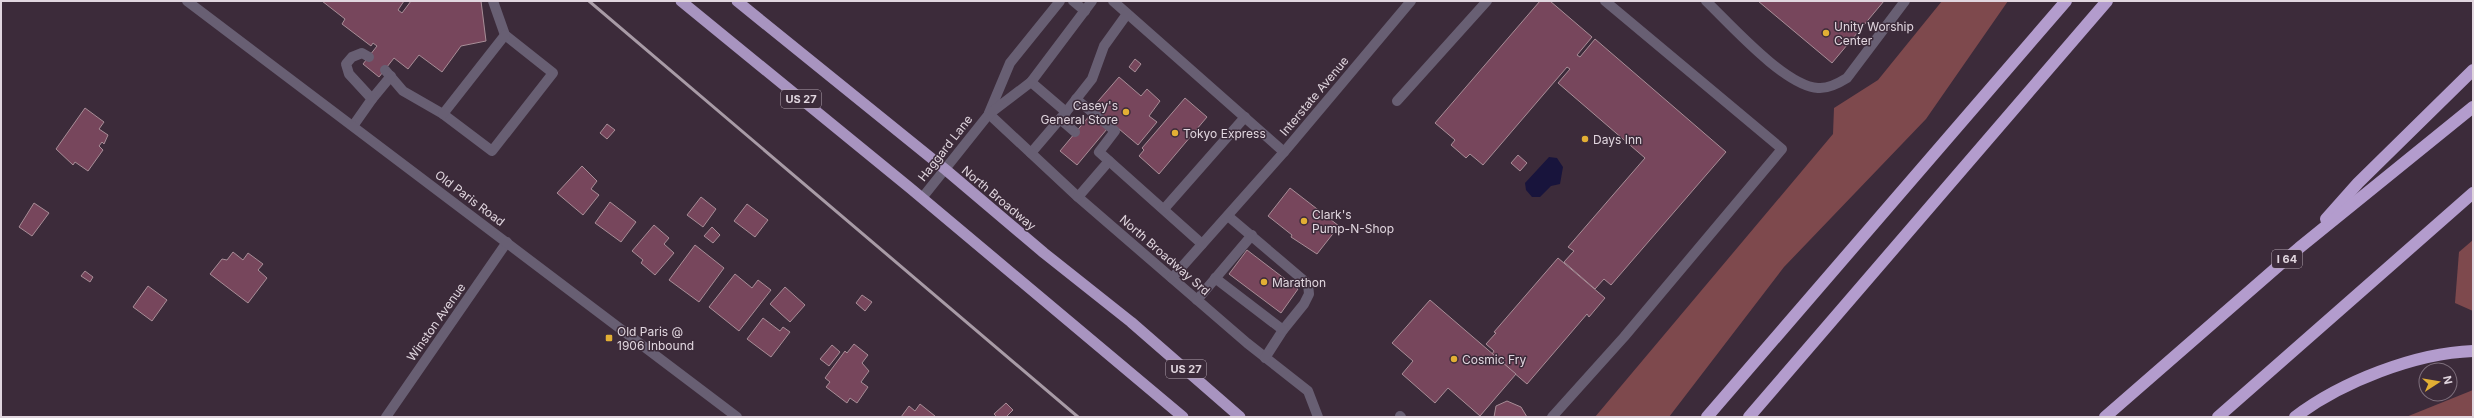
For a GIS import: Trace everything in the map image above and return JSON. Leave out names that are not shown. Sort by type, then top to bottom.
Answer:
[{"type":"highway","name":"US 27","points":[[681,1],[922,198],[1183,417]]},
{"type":"highway","name":"North Broadway","points":[[737,1],[946,170],[1044,253],[1131,322],[1240,417]]},
{"type":"highway","points":[[1707,417],[2066,1]]},
{"type":"highway","points":[[1749,417],[2107,1]]},
{"type":"highway","points":[[2299,248],[2358,183],[2473,70]]},
{"type":"highway","name":"I 64","points":[[2105,417],[2299,248],[2473,107]]},
{"type":"highway","points":[[2218,417],[2473,193]]},
{"type":"highway","points":[[2295,417],[2312,404],[2365,378],[2426,358],[2473,351]]},
{"type":"street","name":"Old Paris Road","points":[[187,1],[737,417]]},
{"type":"street","points":[[353,126],[388,73],[403,91],[443,114],[492,151],[552,73],[505,35],[493,1]]},
{"type":"street","name":"Haggard Lane","points":[[922,198],[946,170],[989,114],[1010,63],[1060,1]]},
{"type":"street","points":[[1073,1],[1085,10]]},
{"type":"street","name":"Haggard Lane","points":[[989,114],[1031,82],[1092,1]]},
{"type":"street","points":[[1113,1],[1284,152]]},
{"type":"street","name":"Interstate Avenue","points":[[1172,278],[1284,152],[1411,1]]},
{"type":"street","points":[[1396,101],[1487,1]]},
{"type":"street","points":[[1552,417],[1624,337],[1782,148],[1604,1]]},
{"type":"street","points":[[1706,1],[1784,74],[1807,86],[1820,89],[1836,85],[1847,78],[1906,1]]},
{"type":"street","points":[[1031,153],[1092,79],[1104,46],[1127,14]]},
{"type":"street","points":[[443,114],[505,35]]},
{"type":"street","points":[[369,56],[362,54],[352,56],[346,64],[349,74],[372,99]]},
{"type":"street","points":[[1031,82],[1063,116],[1075,132]]},
{"type":"street","points":[[1076,100],[1115,131],[1096,149],[1202,244]]},
{"type":"street","name":"North Broadway Srd","points":[[989,114],[1078,197],[1265,358],[1308,391],[1318,417]]},
{"type":"street","points":[[1164,209],[1245,117]]},
{"type":"street","points":[[1078,197],[1110,161]]},
{"type":"street","points":[[1228,216],[1308,284],[1309,294],[1304,304],[1283,330],[1265,358]]},
{"type":"street","points":[[1197,300],[1252,235]]},
{"type":"street","name":"Winston Avenue","points":[[386,417],[507,242]]},
{"type":"street","points":[[1215,278],[1283,330]]},
{"type":"shaded area","points":[[1942,1],[2008,1],[1926,119],[1784,267],[1669,417],[1595,417],[1833,134],[1834,108],[1878,80]]},
{"type":"shaded area","points":[[1549,157],[1557,158],[1563,167],[1560,184],[1551,186],[1540,197],[1532,197],[1526,190],[1525,183]]},
{"type":"shaded area","points":[[2473,240],[2473,311],[2455,303],[2459,252]]},
{"type":"shaded area","points":[[2473,390],[2473,417],[2406,417],[2443,402],[2458,402],[2458,396]]},
{"type":"building","points":[[322,1],[404,1],[398,10],[402,13],[411,1],[481,1],[486,41],[461,46],[442,72],[419,55],[408,69],[394,58],[379,77],[363,64],[377,46],[373,43],[371,46],[342,24],[345,19]]},
{"type":"building","points":[[1540,1],[1550,1],[1592,37],[1577,55],[1580,57],[1595,39],[1726,152],[1611,285],[1604,279],[1595,289],[1564,262],[1574,251],[1568,247],[1645,158],[1558,83],[1570,69],[1567,67],[1483,165],[1470,154],[1466,158],[1451,145],[1455,140],[1435,123]]},
{"type":"building","name":"Unity Worship Center","points":[[1758,1],[1884,1],[1832,63]]},
{"type":"building","points":[[1135,59],[1141,64],[1135,72],[1129,67]]},
{"type":"building","name":"Casey's General Store","points":[[1119,77],[1141,96],[1147,89],[1160,101],[1149,116],[1157,122],[1138,145],[1093,107]]},
{"type":"building","name":"Tokyo Express","points":[[1185,98],[1207,117],[1159,174],[1139,156],[1144,150],[1142,148]]},
{"type":"building","points":[[85,108],[104,122],[99,129],[108,135],[104,144],[102,142],[99,146],[103,150],[88,171],[75,162],[73,165],[56,149]]},
{"type":"building","name":"Casey's General Store","points":[[1090,115],[1107,129],[1077,165],[1060,151]]},
{"type":"building","points":[[607,124],[615,130],[607,139],[600,133]]},
{"type":"building","points":[[1518,155],[1527,163],[1520,171],[1511,163]]},
{"type":"building","points":[[582,166],[597,181],[591,189],[599,195],[583,215],[557,193]]},
{"type":"building","name":"Clark's Pump-N-Shop","points":[[1290,188],[1339,226],[1317,254],[1291,237],[1292,235],[1268,216]]},
{"type":"building","points":[[701,197],[716,209],[703,227],[687,215]]},
{"type":"building","points":[[610,202],[636,222],[621,242],[595,223]]},
{"type":"building","points":[[34,203],[49,213],[32,236],[19,227]]},
{"type":"building","points":[[747,204],[768,220],[755,237],[734,221]]},
{"type":"building","points":[[654,225],[669,238],[664,244],[674,253],[655,275],[641,263],[643,260],[632,251]]},
{"type":"building","points":[[712,227],[720,235],[713,243],[704,236]]},
{"type":"building","points":[[695,245],[724,268],[699,302],[669,280]]},
{"type":"building","name":"Marathon","points":[[1247,250],[1298,289],[1281,313],[1229,274]]},
{"type":"building","points":[[233,252],[243,260],[248,253],[263,264],[258,270],[267,278],[248,303],[210,274],[222,259],[227,260]]},
{"type":"building","points":[[1558,258],[1605,298],[1589,317],[1587,314],[1527,384],[1492,354],[1494,351],[1486,344],[1496,333],[1494,332]]},
{"type":"building","points":[[85,271],[93,277],[90,282],[81,276]]},
{"type":"building","points":[[735,274],[752,288],[758,280],[771,290],[739,331],[709,307]]},
{"type":"building","points":[[148,286],[167,300],[152,321],[133,307]]},
{"type":"building","points":[[785,287],[805,305],[790,322],[770,304]]},
{"type":"building","points":[[862,295],[872,302],[865,311],[856,303]]},
{"type":"building","name":"Cosmic Fry","points":[[1430,300],[1516,374],[1480,416],[1448,388],[1435,403],[1402,374],[1413,361],[1392,343]]},
{"type":"building","points":[[763,318],[780,331],[783,327],[790,332],[771,357],[747,339]]},
{"type":"building","points":[[854,344],[868,355],[862,363],[869,371],[861,382],[868,387],[857,403],[850,398],[847,403],[826,387],[830,382],[825,378],[845,351],[847,353]]},
{"type":"building","points":[[832,345],[840,352],[829,366],[820,359]]},
{"type":"building","points":[[1507,401],[1521,407],[1527,417],[1494,417],[1496,406]]},
{"type":"building","points":[[1006,403],[1013,410],[1006,417],[997,417],[994,414]]},
{"type":"building","points":[[920,404],[935,416],[901,417],[909,406],[915,411]]},
{"type":"railway","points":[[589,1],[1078,417]]},
{"type":"place","name":"Unity Worship Center","points":[[1826,33]]},
{"type":"place","name":"Casey's General Store","points":[[1126,112]]},
{"type":"place","name":"Tokyo Express","points":[[1175,133]]},
{"type":"place","name":"Days Inn","points":[[1585,139]]},
{"type":"place","name":"Clark's Pump-N-Shop","points":[[1304,221]]},
{"type":"place","name":"Marathon","points":[[1264,282]]},
{"type":"place","name":"Old Paris @ 1906 Inbound","points":[[609,338]]},
{"type":"place","name":"Cosmic Fry","points":[[1454,359]]}]
